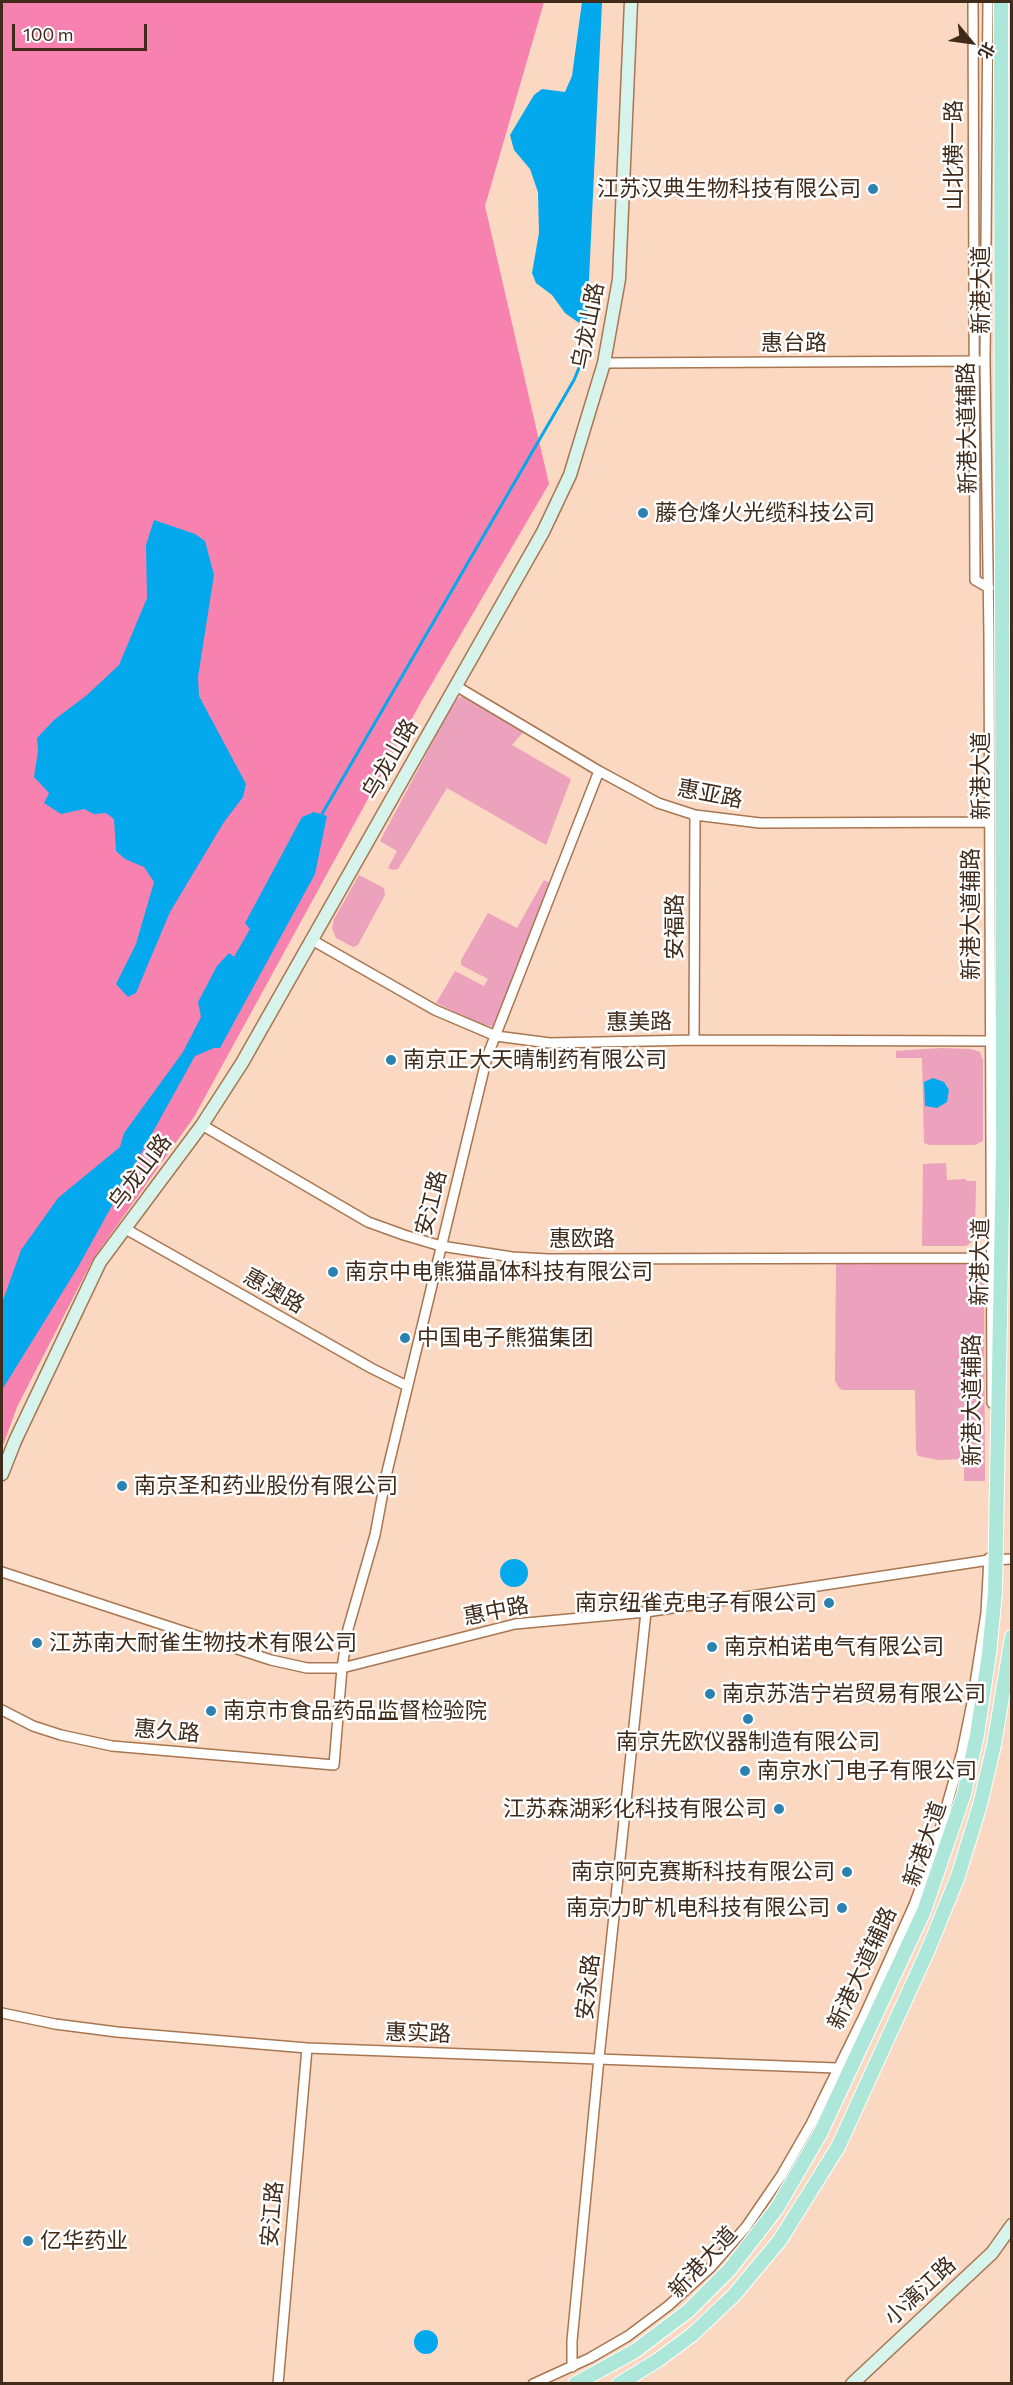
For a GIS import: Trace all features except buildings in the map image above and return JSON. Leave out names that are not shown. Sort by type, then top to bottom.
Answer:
[{"type":"main road","name":"新港大道","points":[[575,2384],[635,2351],[688,2311],[730,2269],[777,2208],[820,2134],[924,1911],[964,1794],[977,1735],[989,1654],[1003,1150],[1001,2]]},
{"type":"main road","name":"新港大道","points":[[619,2384],[658,2360],[693,2334],[734,2295],[780,2240],[838,2147],[928,1950],[958,1876],[980,1805],[994,1744],[1011,1637]]},
{"type":"street","name":"乌龙山路","points":[[2,1474],[15,1440],[100,1262],[202,1125],[242,1063],[543,532],[570,475],[604,363],[619,279],[631,2]]},
{"type":"street","name":"山北横一路","points":[[973,2],[975,580],[989,588]]},
{"type":"street","name":"新港大道辅路","points":[[533,2384],[590,2358],[636,2330],[668,2306],[710,2268],[746,2228],[781,2176],[810,2124],[864,2016],[914,1905],[963,1752],[993,1559],[989,588],[985,361],[988,2]]},
{"type":"street","name":"惠台路","points":[[604,363],[985,361]]},
{"type":"street","name":"惠亚路","points":[[456,686],[599,771],[658,803],[695,815],[760,823],[989,822]]},
{"type":"street","name":"安江路","points":[[334,1765],[342,1668],[348,1629],[375,1535],[407,1386],[487,1057],[599,771]]},
{"type":"street","name":"安福路","points":[[694,1040],[695,815]]},
{"type":"street","name":"惠美路","points":[[312,940],[435,1010],[496,1036],[550,1043],[694,1040],[991,1041]]},
{"type":"street","name":"惠欧路","points":[[202,1125],[368,1222],[441,1246],[512,1257],[548,1259],[992,1258]]},
{"type":"street","name":"惠澳路","points":[[124,1228],[371,1368],[407,1386]]},
{"type":"street","name":"惠中路","points":[[2,1572],[271,1660],[307,1668],[342,1668],[515,1624],[646,1612],[993,1559],[1011,1559]]},
{"type":"street","name":"安永路","points":[[572,2367],[572,2341],[599,2058],[646,1612]]},
{"type":"street","name":"惠久路","points":[[2,1710],[33,1726],[61,1735],[112,1746],[334,1765]]},
{"type":"street","name":"惠实路","points":[[2,2013],[55,2024],[117,2032],[307,2048],[836,2068]]},
{"type":"street","name":"安江路","points":[[278,2384],[307,2048]]},
{"type":"street","name":"小漓江路","points":[[852,2384],[992,2253],[1011,2225]]},
{"type":"shaded area","points":[[2,2],[544,2],[485,206],[549,484],[421,702],[194,1117],[93,1259],[17,1407],[2,1448]]},
{"type":"shaded area","points":[[464,696],[524,731],[512,745],[571,779],[546,845],[447,788],[398,869],[388,868],[397,851],[380,841],[447,715],[458,698]]},
{"type":"shaded area","points":[[359,875],[384,888],[385,895],[358,945],[353,947],[336,938],[332,928],[334,919]]},
{"type":"shaded area","points":[[544,880],[552,884],[499,1020],[493,1027],[478,1023],[436,1003],[455,971],[484,986],[488,979],[461,965],[461,960],[488,913],[517,928]]},
{"type":"shaded area","points":[[971,1049],[980,1052],[983,1060],[983,1141],[975,1145],[924,1143],[922,1058],[896,1058],[896,1051]]},
{"type":"shaded area","points":[[946,1163],[947,1180],[976,1181],[975,1239],[966,1246],[922,1246],[923,1164]]},
{"type":"shaded area","points":[[964,1263],[979,1268],[984,1277],[985,1481],[964,1481],[964,1459],[939,1460],[918,1456],[915,1390],[843,1390],[835,1381],[836,1264]]},
{"type":"water","points":[[582,2],[602,3],[587,322],[582,325],[565,313],[552,295],[536,283],[532,273],[539,233],[538,192],[530,169],[514,150],[510,135],[534,95],[542,89],[565,92],[572,76]]},
{"type":"water","points":[[154,520],[195,534],[205,541],[214,575],[198,677],[199,696],[246,784],[243,797],[224,822],[170,912],[136,993],[128,997],[116,984],[136,944],[154,882],[144,867],[125,859],[116,851],[114,819],[106,813],[94,814],[84,809],[61,814],[44,803],[49,793],[34,777],[38,751],[37,738],[54,720],[87,695],[119,665],[147,598],[146,545]]},
{"type":"water","points":[[314,812],[327,816],[315,874],[220,1048],[214,1048],[195,1056],[78,1267],[2,1390],[2,1303],[21,1250],[58,1198],[120,1147],[124,1133],[183,1052],[201,1017],[198,1002],[217,966],[229,953],[234,957],[250,929],[245,923],[302,817]]},
{"type":"water","points":[[933,1078],[944,1082],[949,1090],[947,1102],[937,1108],[925,1106],[924,1082]]},
{"type":"water","points":[[514,1559],[524,1563],[528,1573],[524,1583],[514,1587],[504,1583],[500,1573],[504,1563]]},
{"type":"water","points":[[426,2330],[434,2334],[438,2342],[434,2350],[426,2354],[418,2350],[414,2342],[418,2334]]},
{"type":"waterway","points":[[322,814],[574,380],[579,368],[582,325]]},
{"type":"place","name":"江苏汉典生物科技有限公司","points":[[873,189]]},
{"type":"place","name":"藤仓烽火光缆科技公司","points":[[643,513]]},
{"type":"place","name":"南京正大天晴制药有限公司","points":[[391,1060]]},
{"type":"place","name":"南京中电熊猫晶体科技有限公司","points":[[333,1272]]},
{"type":"place","name":"中国电子熊猫集团","points":[[405,1338]]},
{"type":"place","name":"南京圣和药业股份有限公司","points":[[122,1486]]},
{"type":"place","name":"南京纽雀克电子有限公司","points":[[829,1603]]},
{"type":"place","name":"江苏南大耐雀生物技术有限公司","points":[[37,1643]]},
{"type":"place","name":"南京柏诺电气有限公司","points":[[712,1647]]},
{"type":"place","name":"南京苏浩宁岩贸易有限公司","points":[[710,1694]]},
{"type":"place","name":"南京市食品药品监督检验院","points":[[211,1711]]},
{"type":"place","name":"南京先欧仪器制造有限公司","points":[[748,1719]]},
{"type":"place","name":"南京水门电子有限公司","points":[[745,1771]]},
{"type":"place","name":"江苏森湖彩化科技有限公司","points":[[779,1809]]},
{"type":"place","name":"南京阿克赛斯科技有限公司","points":[[847,1872]]},
{"type":"place","name":"南京力旷机电科技有限公司","points":[[842,1908]]},
{"type":"place","name":"亿华药业","points":[[28,2241]]}]
